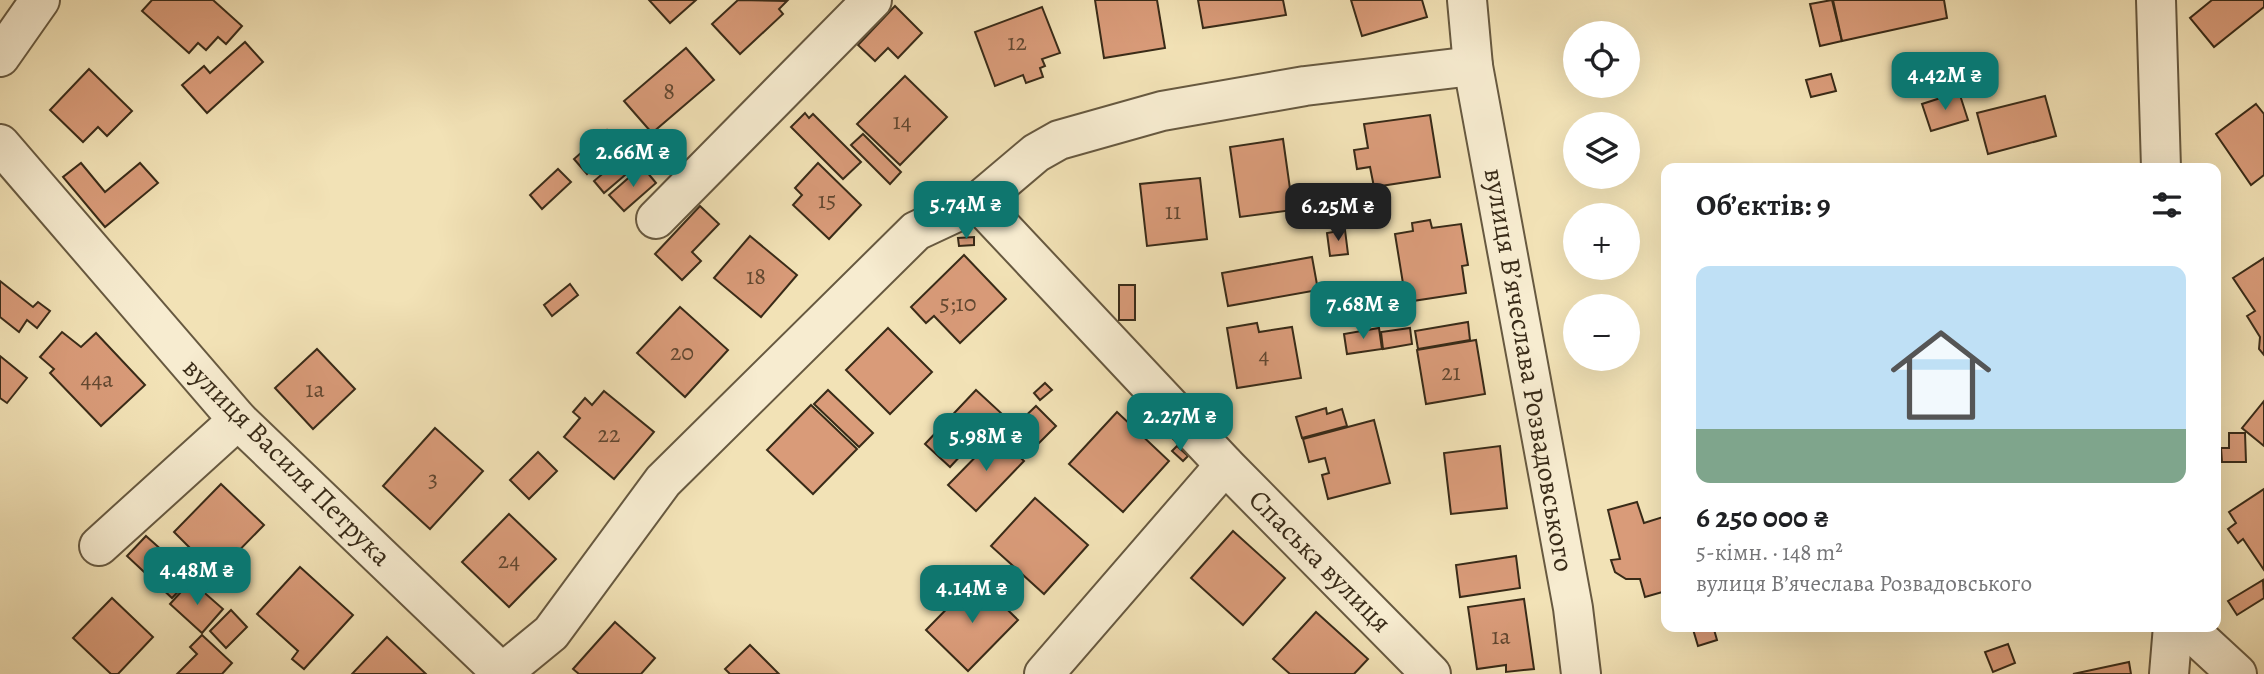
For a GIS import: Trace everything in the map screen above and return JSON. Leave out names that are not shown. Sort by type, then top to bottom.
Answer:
[{"type":"street","points":[[0,57],[40,0]]},
{"type":"street","points":[[656,219],[872,0]]},
{"type":"street","name":"вулиця Вʼячеслава Розвадовського","points":[[1466,0],[1473,66],[1573,608],[1581,674]]},
{"type":"street","points":[[2156,0],[2161,163]]},
{"type":"street","points":[[502,674],[551,633],[663,481],[916,231],[978,202],[1036,153],[1059,140],[1122,121],[1304,86],[1473,66]]},
{"type":"street","name":"вулиця Василя Петрука","points":[[0,144],[238,420],[502,674]]},
{"type":"street","name":"Спаська вулиця","points":[[978,202],[1225,465],[1431,674]]},
{"type":"street","points":[[99,546],[238,420]]},
{"type":"street","points":[[1044,674],[1225,465]]},
{"type":"street","points":[[2169,674],[2172,632]]},
{"type":"street","points":[[2192,632],[2237,674]]},
{"type":"building","points":[[152,0],[213,0],[242,26],[226,44],[218,37],[206,50],[198,43],[189,53],[142,11]]},
{"type":"building","points":[[649,0],[696,0],[670,23]]},
{"type":"building","points":[[738,0],[787,1],[779,9],[783,14],[740,54],[712,24]]},
{"type":"building","points":[[1095,0],[1157,0],[1165,48],[1104,58]]},
{"type":"building","points":[[1198,0],[1283,0],[1286,15],[1203,28]]},
{"type":"building","points":[[1351,0],[1422,0],[1427,17],[1362,36]]},
{"type":"building","points":[[1832,0],[1842,41],[1820,46],[1810,4]]},
{"type":"building","points":[[1833,0],[1944,0],[1947,18],[1842,41]]},
{"type":"building","points":[[2212,0],[2264,0],[2264,7],[2214,47],[2190,18]]},
{"type":"building","points":[[895,6],[922,33],[898,58],[888,48],[875,61],[858,45]]},
{"type":"building","points":[[1042,7],[1060,53],[1042,59],[1045,66],[1040,68],[1043,77],[1026,83],[1023,75],[995,86],[975,32]]},
{"type":"building","points":[[245,42],[263,62],[207,113],[182,85],[204,66],[210,73]]},
{"type":"building","points":[[686,48],[714,80],[652,133],[624,101]]},
{"type":"building","points":[[89,69],[132,111],[107,136],[98,127],[83,142],[50,110]]},
{"type":"building","points":[[1831,74],[1836,91],[1811,97],[1806,80]]},
{"type":"building","points":[[905,76],[947,117],[900,165],[857,124]]},
{"type":"building","points":[[1959,92],[1968,120],[1931,131],[1922,104]]},
{"type":"building","points":[[2045,96],[2056,136],[1988,154],[1977,113]]},
{"type":"building","points":[[2256,104],[2264,114],[2264,175],[2251,185],[2216,134]]},
{"type":"building","points":[[805,113],[809,118],[813,114],[861,162],[843,179],[791,127]]},
{"type":"building","points":[[1430,115],[1440,177],[1374,187],[1370,167],[1357,169],[1354,150],[1368,148],[1364,124]]},
{"type":"building","points":[[607,130],[638,164],[604,193],[594,181],[607,170],[600,163],[587,174],[574,159]]},
{"type":"building","points":[[863,134],[901,172],[890,184],[851,145]]},
{"type":"building","points":[[1283,139],[1293,210],[1240,217],[1230,147]]},
{"type":"building","points":[[81,163],[105,192],[140,163],[158,183],[105,227],[63,177]]},
{"type":"building","points":[[818,163],[861,205],[829,239],[793,205],[802,195],[795,188]]},
{"type":"building","points":[[642,166],[656,183],[624,211],[609,195]]},
{"type":"building","points":[[558,169],[571,182],[542,209],[530,195]]},
{"type":"building","points":[[1200,178],[1207,239],[1147,246],[1140,184]]},
{"type":"building","points":[[700,206],[719,224],[692,252],[701,261],[682,280],[655,254]]},
{"type":"building","points":[[1430,220],[1432,228],[1461,224],[1468,265],[1462,266],[1466,293],[1406,302],[1395,234],[1413,231],[1412,223]]},
{"type":"building","points":[[1345,230],[1348,254],[1330,256],[1327,233]]},
{"type":"building","points":[[750,236],[797,275],[761,317],[714,278]]},
{"type":"building","points":[[974,237],[974,245],[959,246],[958,238]]},
{"type":"building","points":[[964,255],[1006,299],[960,343],[934,316],[926,323],[911,307]]},
{"type":"building","points":[[1312,257],[1318,290],[1228,306],[1222,273]]},
{"type":"building","points":[[2264,258],[2264,355],[2259,349],[2260,337],[2247,316],[2255,311],[2233,278]]},
{"type":"building","points":[[0,281],[33,307],[38,302],[50,311],[37,328],[27,320],[19,332],[0,317]]},
{"type":"building","points":[[570,284],[578,295],[552,316],[544,305]]},
{"type":"building","points":[[1119,285],[1135,285],[1135,320],[1119,320]]},
{"type":"building","points":[[680,307],[728,350],[685,397],[637,353]]},
{"type":"building","points":[[1468,322],[1470,340],[1418,349],[1415,331]]},
{"type":"building","points":[[1257,323],[1259,332],[1292,327],[1301,378],[1237,388],[1227,328]]},
{"type":"building","points":[[888,328],[932,372],[890,414],[846,370]]},
{"type":"building","points":[[1379,328],[1382,349],[1347,354],[1344,334]]},
{"type":"building","points":[[1410,328],[1412,344],[1383,349],[1381,332]]},
{"type":"building","points":[[62,332],[81,347],[96,333],[145,385],[101,426],[50,373],[54,369],[40,357]]},
{"type":"building","points":[[1476,340],[1485,394],[1426,404],[1417,350]]},
{"type":"building","points":[[317,349],[355,389],[313,429],[275,388]]},
{"type":"building","points":[[0,356],[27,378],[7,403],[0,398]]},
{"type":"building","points":[[1045,383],[1052,390],[1040,400],[1034,393]]},
{"type":"building","points":[[828,390],[873,433],[859,447],[814,404]]},
{"type":"building","points":[[976,390],[1001,413],[998,417],[1005,423],[998,431],[990,424],[950,467],[925,444]]},
{"type":"building","points":[[604,391],[654,432],[614,479],[564,437],[580,418],[573,412],[585,398],[592,405]]},
{"type":"building","points":[[2264,401],[2264,446],[2242,428]]},
{"type":"building","points":[[811,405],[857,449],[813,494],[767,450]]},
{"type":"building","points":[[1036,406],[1056,426],[1032,450],[1012,429]]},
{"type":"building","points":[[1326,408],[1327,414],[1342,409],[1347,426],[1302,438],[1296,417]]},
{"type":"building","points":[[1117,412],[1169,461],[1123,512],[1069,464]]},
{"type":"building","points":[[1374,420],[1390,483],[1328,499],[1322,475],[1329,473],[1325,458],[1309,462],[1303,439]]},
{"type":"building","points":[[435,428],[483,471],[430,529],[383,486]]},
{"type":"building","points":[[2229,433],[2245,433],[2246,462],[2222,462],[2221,448],[2229,448]]},
{"type":"building","points":[[997,435],[1024,461],[976,511],[948,485]]},
{"type":"building","points":[[1177,446],[1188,456],[1183,461],[1172,451]]},
{"type":"building","points":[[1500,446],[1507,508],[1451,514],[1444,453]]},
{"type":"building","points":[[538,452],[557,471],[529,499],[510,480]]},
{"type":"building","points":[[221,484],[264,525],[216,574],[174,532]]},
{"type":"building","points":[[2264,489],[2264,570],[2243,539],[2238,543],[2228,529],[2236,523],[2229,512]]},
{"type":"building","points":[[1035,498],[1088,545],[1044,594],[991,546]]},
{"type":"building","points":[[1637,502],[1644,523],[1661,518],[1661,592],[1645,597],[1640,579],[1626,579],[1615,572],[1611,560],[1620,559],[1608,510]]},
{"type":"building","points":[[509,514],[556,559],[509,607],[462,562]]},
{"type":"building","points":[[1233,531],[1285,578],[1243,625],[1191,578]]},
{"type":"building","points":[[146,536],[192,577],[172,598],[127,556]]},
{"type":"building","points":[[1516,556],[1520,588],[1460,597],[1456,565]]},
{"type":"building","points":[[300,567],[353,615],[304,669],[292,659],[298,651],[257,614]]},
{"type":"building","points":[[976,579],[1018,620],[968,671],[926,630]]},
{"type":"building","points":[[2263,580],[2264,598],[2237,615],[2228,601]]},
{"type":"building","points":[[191,581],[223,609],[202,633],[170,604]]},
{"type":"building","points":[[112,598],[153,637],[118,674],[111,674],[73,638]]},
{"type":"building","points":[[1524,599],[1534,669],[1506,672],[1506,665],[1477,669],[1468,607]]},
{"type":"building","points":[[231,610],[247,627],[226,648],[210,631]]},
{"type":"building","points":[[1316,612],[1368,659],[1354,674],[1290,674],[1273,659]]},
{"type":"building","points":[[615,622],[655,658],[641,674],[579,674],[573,669]]},
{"type":"building","points":[[1694,632],[1715,632],[1717,640],[1698,646]]},
{"type":"building","points":[[202,635],[232,663],[222,674],[177,674],[197,654],[190,647]]},
{"type":"building","points":[[387,637],[426,674],[352,674]]},
{"type":"building","points":[[2008,644],[2015,663],[1993,672],[1985,652]]},
{"type":"building","points":[[750,645],[779,674],[730,674],[725,669]]},
{"type":"building","points":[[2129,662],[2131,674],[2073,674]]}]
